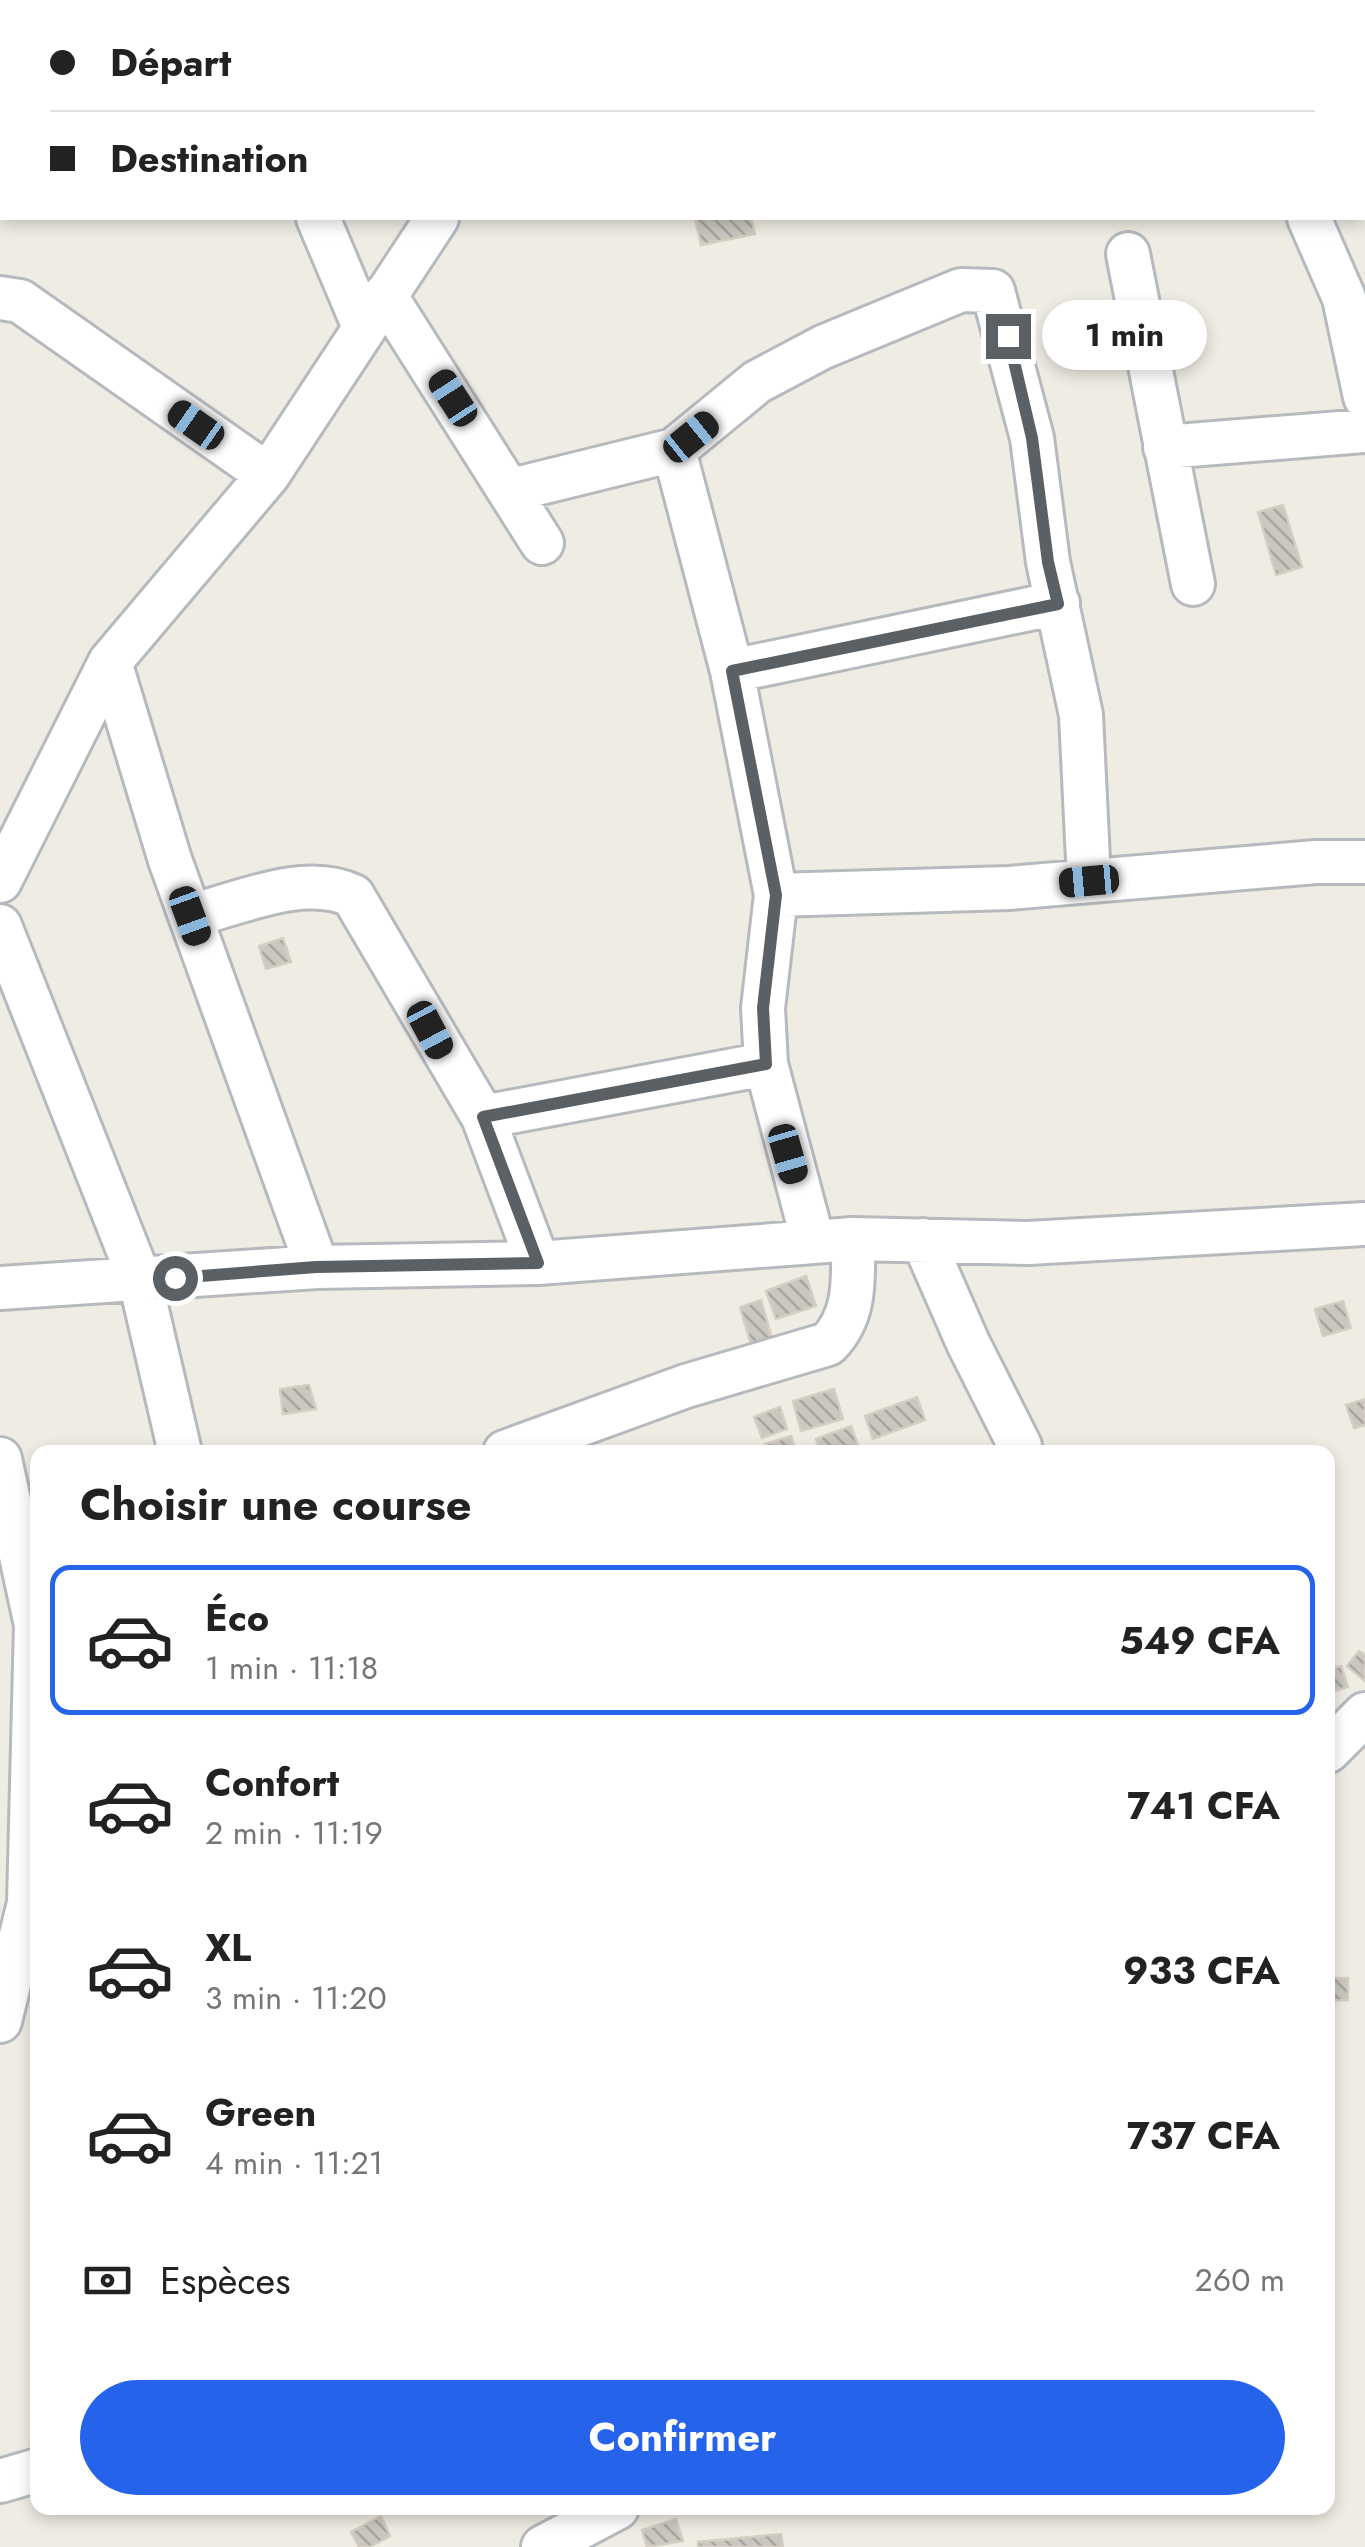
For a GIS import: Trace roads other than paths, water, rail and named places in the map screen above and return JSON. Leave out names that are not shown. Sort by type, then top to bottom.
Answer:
[{"type":"street","points":[[319,220],[375,311],[512,490],[542,543]]},
{"type":"street","points":[[0,881],[110,662],[268,475],[436,220]]},
{"type":"street","points":[[1310,220],[1354,306],[1365,397]]},
{"type":"street","points":[[1128,254],[1193,584]]},
{"type":"street","points":[[512,490],[674,450],[757,382],[823,347],[961,290],[993,291],[1032,438],[1048,562],[1081,715],[1089,881]]},
{"type":"street","points":[[0,298],[20,301],[268,475]]},
{"type":"street","points":[[1165,447],[1365,430]]},
{"type":"street","points":[[524,1445],[686,1386],[828,1344],[840,1331],[853,1300],[766,1064],[763,1008],[776,895],[732,671],[674,450]]},
{"type":"street","points":[[732,671],[1058,604]]},
{"type":"street","points":[[110,662],[190,916],[316,1267]]},
{"type":"street","points":[[776,895],[1089,881],[1316,862],[1365,862]]},
{"type":"street","points":[[190,916],[304,887],[332,886],[353,896],[483,1117],[538,1263]]},
{"type":"street","points":[[0,926],[140,1280],[178,1445]]},
{"type":"street","points":[[483,1117],[766,1064]]},
{"type":"street","points":[[0,1288],[316,1267],[538,1263],[833,1240],[1028,1243],[1365,1224]]},
{"type":"street","points":[[923,1240],[968,1343],[1019,1445]]},
{"type":"street","points":[[0,1459],[30,1594]]},
{"type":"street","points":[[1335,1744],[1365,1714]]},
{"type":"street","points":[[0,2021],[30,1908]]},
{"type":"street","points":[[0,2481],[30,2472]]},
{"type":"street","points":[[543,2547],[605,2515]]}]
